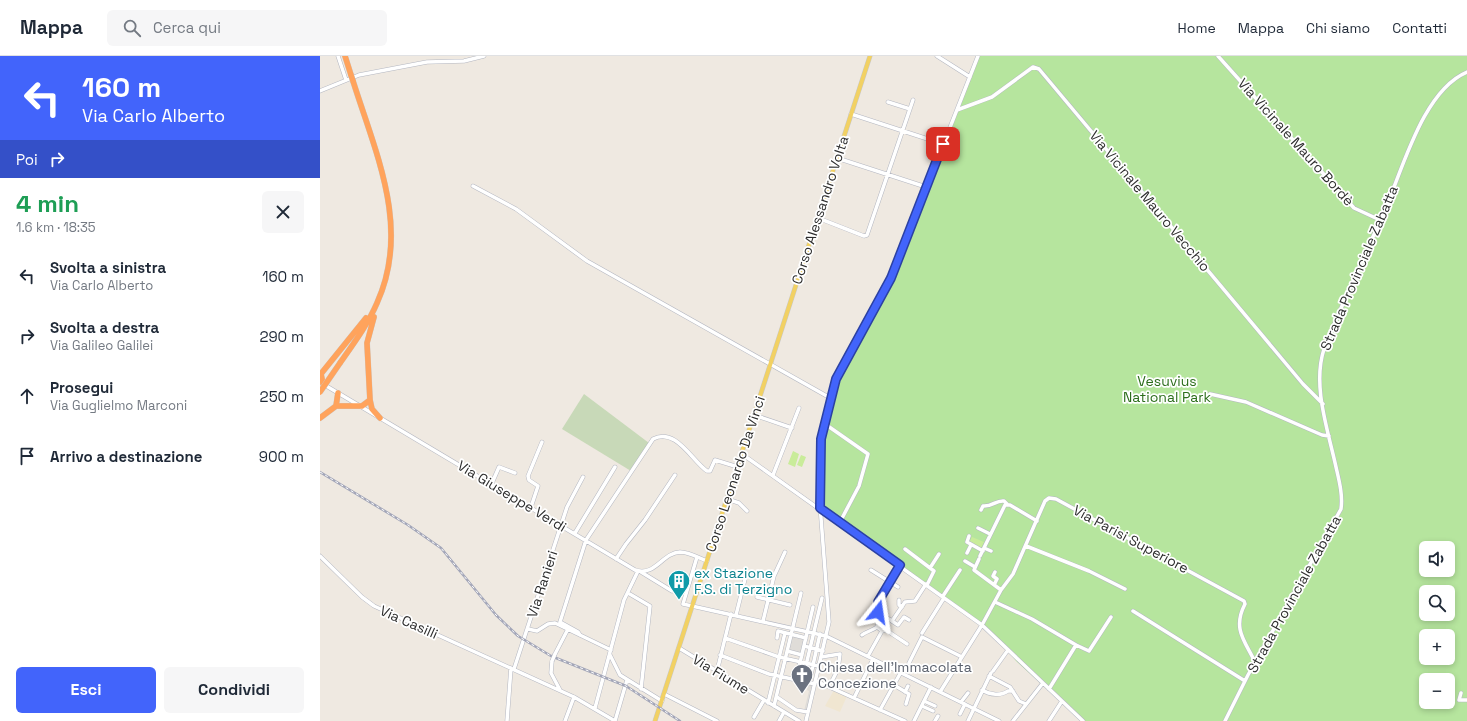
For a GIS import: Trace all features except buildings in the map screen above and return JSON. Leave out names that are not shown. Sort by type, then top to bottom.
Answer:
[{"type":"highway","points":[[345,56],[383,173],[392,220],[391,258],[382,292],[371,323],[367,343],[370,400],[372,409],[380,418]]},
{"type":"highway","points":[[320,392],[366,324],[382,292]]},
{"type":"highway","points":[[322,383],[321,374],[364,321],[382,292]]},
{"type":"highway","points":[[336,406],[338,394]]},
{"type":"highway","points":[[320,418],[336,406],[349,405],[360,407],[370,400]]},
{"type":"main road","name":"Corso Alessandro Volta","points":[[770,365],[870,56]]},
{"type":"main road","name":"Corso Leonardo Da Vinci","points":[[655,721],[770,365]]},
{"type":"street","points":[[338,56],[346,80]]},
{"type":"street","points":[[320,91],[359,75],[427,62],[464,61],[484,56]]},
{"type":"street","points":[[937,56],[970,77]]},
{"type":"street","points":[[806,721],[829,622],[820,508],[820,450],[836,379],[891,278],[978,56]]},
{"type":"street","name":"Via Vicinale Mauro Bordè","points":[[1218,56],[1354,208],[1380,220]]},
{"type":"street","name":"Via Vicinale Mauro Vecchio","points":[[957,110],[992,97],[1034,67],[1039,69],[1303,384],[1323,404]]},
{"type":"street","name":"Strada Provinciale Zabatta","points":[[1225,721],[1255,662],[1341,509],[1341,493],[1323,404],[1320,374],[1324,349],[1380,220],[1407,150],[1435,100],[1453,80],[1467,72]]},
{"type":"street","points":[[818,218],[864,236],[867,235],[889,175],[913,100]]},
{"type":"street","points":[[888,102],[910,109]]},
{"type":"street","points":[[851,114],[943,144]]},
{"type":"street","points":[[837,158],[926,187]]},
{"type":"street","points":[[473,186],[516,209],[587,261],[832,399]]},
{"type":"street","name":"Via Giuseppe Verdi","points":[[322,383],[338,394],[492,483],[531,508],[672,591]]},
{"type":"street","points":[[1210,394],[1246,402],[1315,433],[1329,436]]},
{"type":"street","points":[[773,475],[800,408]]},
{"type":"street","points":[[754,416],[792,428]]},
{"type":"street","points":[[825,424],[868,454],[859,486],[840,522]]},
{"type":"street","points":[[580,635],[578,632],[560,622],[586,540],[655,438],[669,437],[675,440],[706,471],[710,471],[715,460],[738,467]]},
{"type":"street","points":[[531,508],[538,486],[529,480],[528,476],[542,442]]},
{"type":"street","points":[[742,454],[840,522],[982,625],[1080,720]]},
{"type":"street","points":[[492,483],[499,467],[515,473]]},
{"type":"street","points":[[575,533],[615,467]]},
{"type":"street","points":[[616,559],[646,520],[675,475]]},
{"type":"street","name":"Via Ranieri","points":[[506,721],[513,669],[528,629],[569,503],[583,478]]},
{"type":"street","name":"Via Parisi Superiore","points":[[940,692],[982,625],[1001,590],[1013,574],[1045,501],[1049,498],[1056,499],[1244,601],[1245,604],[1240,615],[1242,639],[1255,662]]},
{"type":"street","points":[[727,499],[739,503],[747,512]]},
{"type":"street","points":[[981,510],[984,506],[993,505],[999,501],[1004,501],[1037,521]]},
{"type":"street","points":[[1001,590],[974,570],[1003,508],[1007,504]]},
{"type":"street","points":[[978,528],[990,534]]},
{"type":"street","points":[[969,536],[967,542],[970,545],[991,551]]},
{"type":"street","points":[[967,553],[970,545]]},
{"type":"street","points":[[1026,546],[1089,571],[1125,589]]},
{"type":"street","points":[[892,621],[894,614],[906,601],[915,601],[934,571],[905,550]]},
{"type":"street","points":[[595,708],[628,593],[640,571],[650,570],[676,552],[684,552],[707,561]]},
{"type":"street","points":[[763,621],[774,576],[785,552]]},
{"type":"street","points":[[930,568],[939,554]]},
{"type":"street","name":"Via Casilli","points":[[320,556],[362,597],[374,606],[574,697],[615,721]]},
{"type":"street","points":[[697,557],[683,604],[693,605],[826,636],[999,721]]},
{"type":"street","points":[[965,561],[975,567]]},
{"type":"street","points":[[862,635],[877,627],[878,602],[900,565]]},
{"type":"street","points":[[871,570],[898,587]]},
{"type":"street","points":[[922,633],[960,570]]},
{"type":"street","points":[[994,585],[999,580],[993,576],[995,572]]},
{"type":"street","points":[[736,615],[746,575]]},
{"type":"street","points":[[628,593],[650,606],[641,689]]},
{"type":"street","points":[[774,706],[801,593]]},
{"type":"street","points":[[757,596],[790,605]]},
{"type":"street","points":[[802,682],[822,598]]},
{"type":"street","points":[[899,600],[902,607]]},
{"type":"street","points":[[995,602],[1032,619],[1089,651],[1111,617]]},
{"type":"street","points":[[796,680],[813,607]]},
{"type":"street","points":[[1133,611],[1245,681]]},
{"type":"street","points":[[878,612],[898,625],[904,617],[908,620]]},
{"type":"street","points":[[717,671],[731,614]]},
{"type":"street","points":[[878,619],[882,623]]},
{"type":"street","points":[[528,629],[537,631],[551,623],[568,629],[611,650]]},
{"type":"street","points":[[877,627],[882,631],[886,630],[908,644]]},
{"type":"street","points":[[560,691],[551,673],[552,661],[568,629]]},
{"type":"street","points":[[776,638],[778,631],[806,638]]},
{"type":"street","points":[[868,656],[882,631]]},
{"type":"street","points":[[768,703],[785,633]]},
{"type":"street","points":[[809,683],[820,634]]},
{"type":"street","points":[[909,662],[922,637],[962,657]]},
{"type":"street","points":[[725,638],[779,656],[819,666]]},
{"type":"street","points":[[1049,689],[1076,645]]},
{"type":"street","points":[[804,646],[823,651]]},
{"type":"street","name":"Via Fiume","points":[[679,648],[798,721]]},
{"type":"street","points":[[968,721],[991,674],[1008,650]]},
{"type":"street","points":[[787,651],[802,655]]},
{"type":"street","points":[[720,654],[775,676],[802,682],[815,683],[854,698],[905,721]]},
{"type":"street","points":[[821,657],[840,654],[839,665],[832,681]]},
{"type":"street","points":[[610,655],[619,673],[627,680],[662,701]]},
{"type":"street","points":[[854,698],[873,659]]},
{"type":"street","points":[[880,710],[901,672]]},
{"type":"street","points":[[991,674],[1010,687],[1019,701],[1026,704]]},
{"type":"street","points":[[615,721],[627,680]]},
{"type":"street","points":[[1013,721],[1043,683]]},
{"type":"street","points":[[895,684],[909,694],[906,704]]},
{"type":"street","points":[[905,692],[908,686]]},
{"type":"street","points":[[914,721],[931,687]]},
{"type":"street","points":[[982,690],[990,694],[1004,694],[1008,691],[1012,692]]},
{"type":"street","points":[[960,702],[968,693]]},
{"type":"street","points":[[1461,693],[1459,700],[1467,700]]},
{"type":"street","points":[[664,694],[717,721]]},
{"type":"street","points":[[565,721],[574,697]]},
{"type":"street","points":[[777,697],[796,710],[808,712]]},
{"type":"street","name":"Via Fiume","points":[[754,717],[764,700]]},
{"type":"street","points":[[924,701],[935,706]]},
{"type":"street","points":[[1049,721],[1062,701]]},
{"type":"street","points":[[960,714],[965,704]]},
{"type":"street","points":[[922,706],[933,711]]},
{"type":"street","points":[[779,721],[784,712]]},
{"type":"street","points":[[935,721],[938,716]]},
{"type":"shaded area","points":[[792,636],[804,639],[801,653],[789,651]]},
{"type":"shaded area","points":[[808,684],[813,686],[807,712],[804,711],[809,691],[807,690]]},
{"type":"shaded area","points":[[834,690],[847,696],[840,712],[825,706]]},
{"type":"green space","name":"Vesuvius National Park","points":[[978,56],[1467,56],[1467,721],[1082,721],[1016,661],[996,637],[820,509],[819,451],[821,434],[825,423],[833,382],[873,309],[889,275]]},
{"type":"green space","points":[[584,394],[649,443],[631,471],[562,429]]},
{"type":"green space","points":[[793,451],[799,454],[795,467],[788,464]]},
{"type":"green space","points":[[801,455],[806,457],[802,467],[797,465]]},
{"type":"green space","points":[[972,537],[984,542],[981,548],[969,543]]},
{"type":"railway","points":[[320,472],[408,525],[441,548],[496,615],[518,636],[551,656],[626,686],[680,721]]},
{"type":"place","name":"ex Stazione F.S. di Terzigno","points":[[679,600]]},
{"type":"place","name":"Chiesa dell'Immacolata Concezione","points":[[802,694]]},
{"type":"route","points":[[878,612],[878,602],[900,565],[820,508],[821,439],[836,379],[863,332],[891,278],[943,144]]}]
